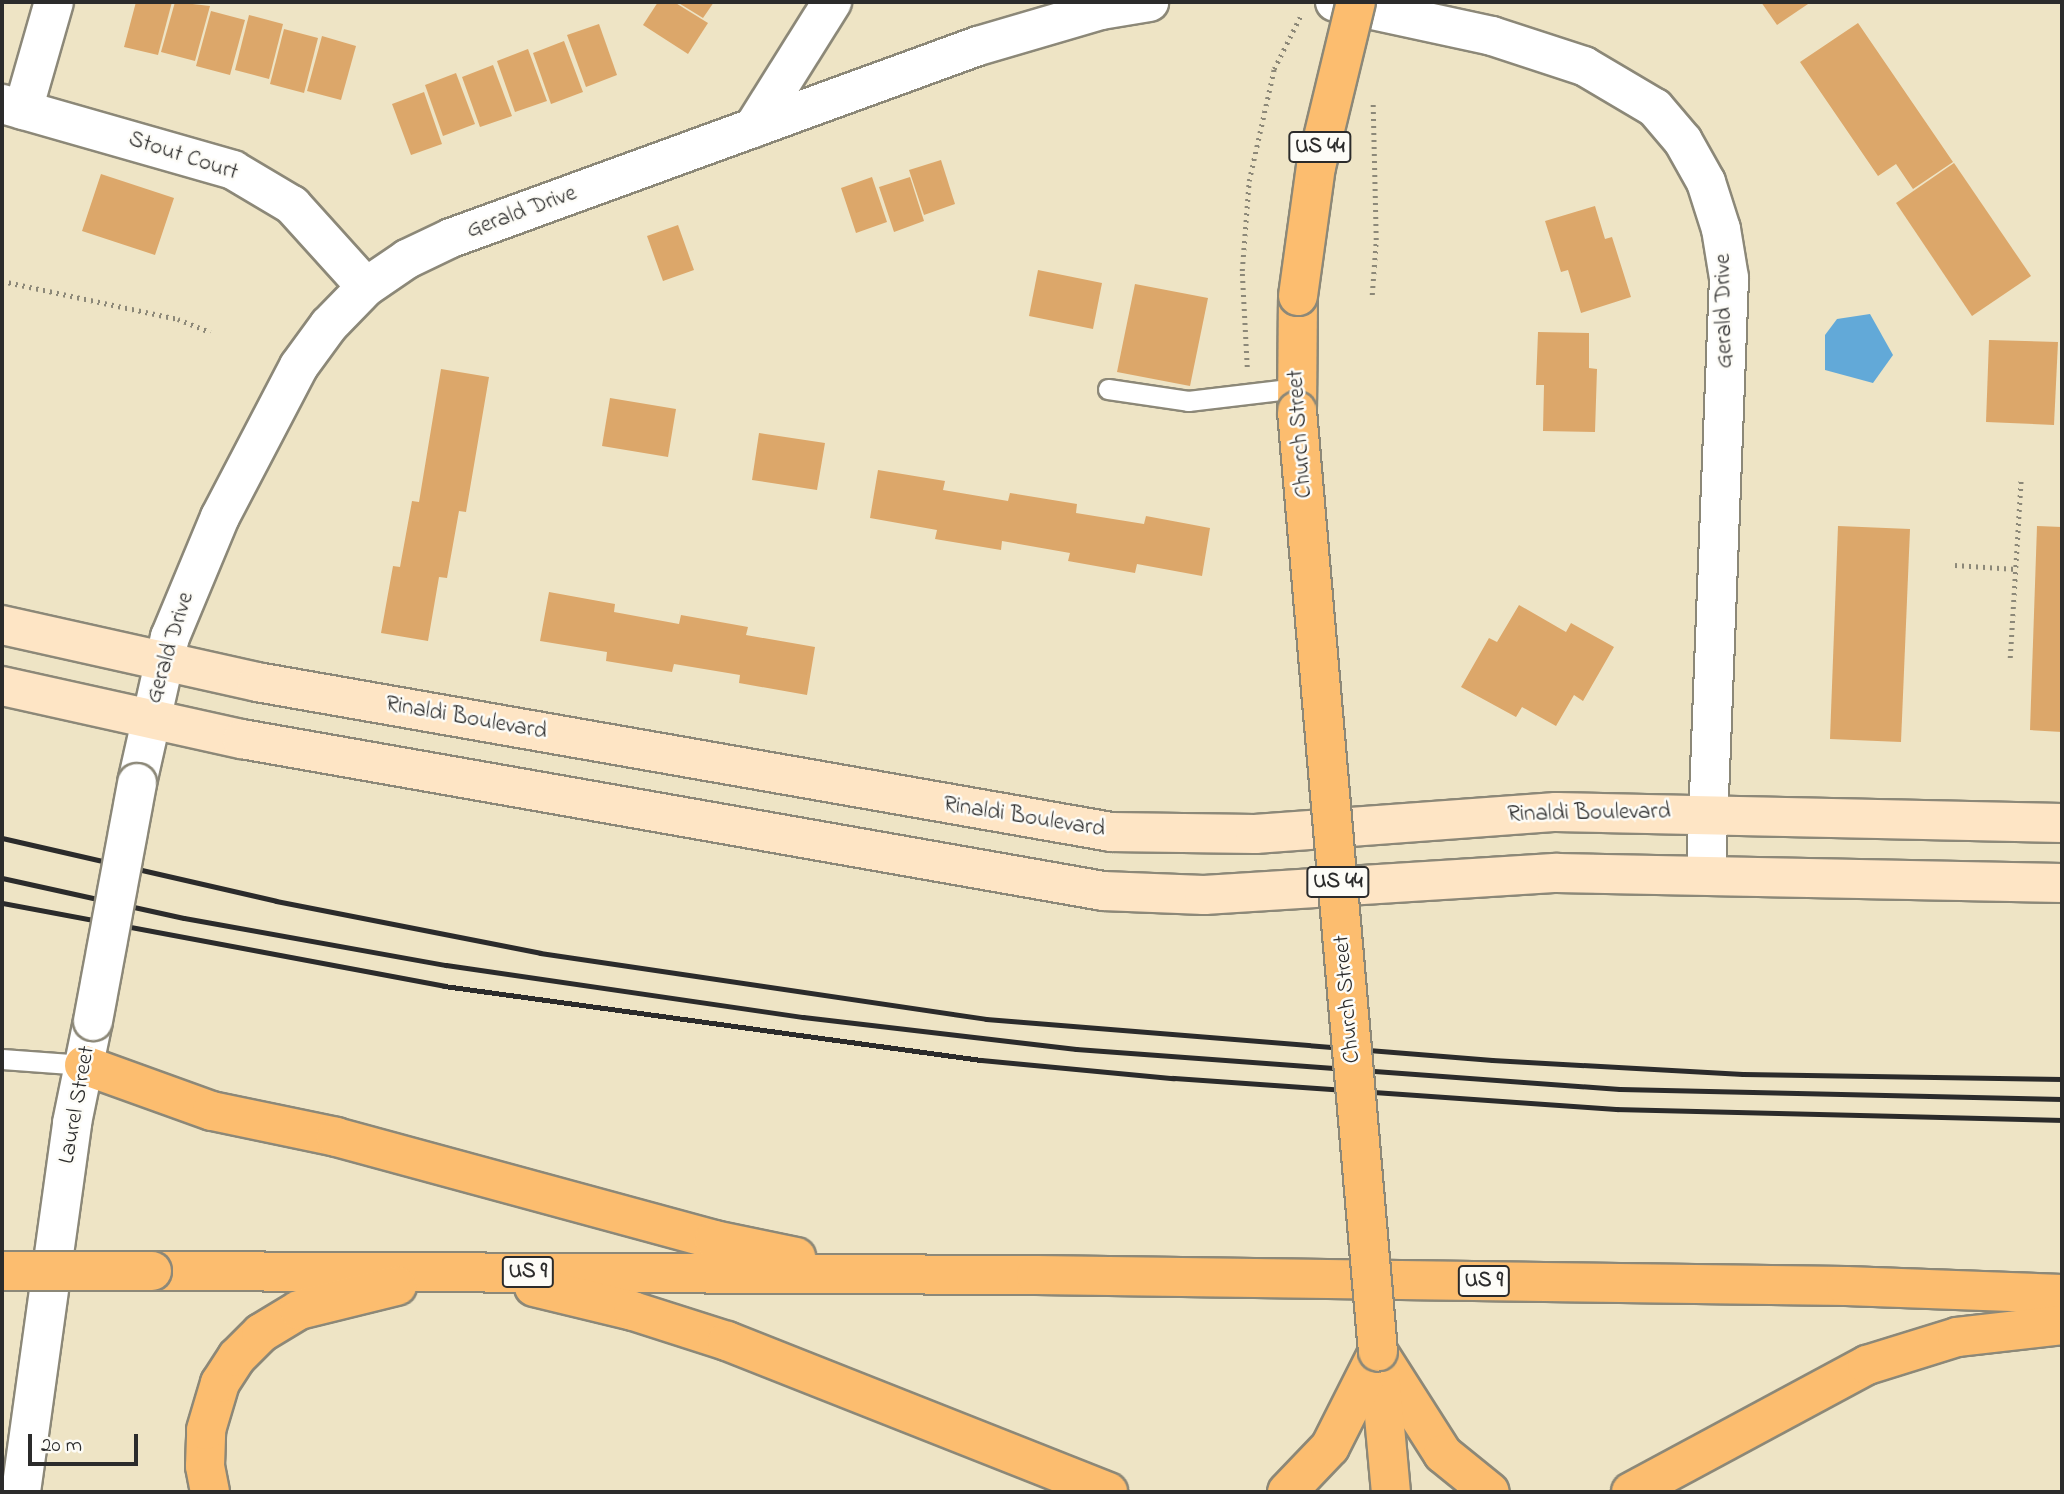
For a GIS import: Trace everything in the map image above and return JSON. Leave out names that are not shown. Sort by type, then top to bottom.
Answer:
[{"type":"highway","name":"Church Street","points":[[1356,2],[1316,167],[1298,296],[1297,400],[1391,1492]]},
{"type":"highway","points":[[85,1065],[212,1111],[394,1152],[702,1237],[905,1274]]},
{"type":"highway","name":"US 9","points":[[2,1271],[905,1274],[1846,1286],[2062,1294]]},
{"type":"highway","points":[[210,1492],[204,1448],[209,1413],[228,1370],[261,1333],[312,1306],[466,1271],[682,1325],[1108,1492]]},
{"type":"highway","points":[[1631,1492],[1867,1364],[1957,1337],[2062,1325]]},
{"type":"highway","points":[[1287,1492],[1330,1447],[1378,1352]]},
{"type":"highway","points":[[1378,1352],[1443,1454],[1490,1492]]},
{"type":"street","points":[[12,107],[54,2]]},
{"type":"street","points":[[754,128],[832,2]]},
{"type":"street","name":"Gerald Drive","points":[[150,720],[163,662],[199,564],[255,446],[299,366],[329,325],[366,287],[407,259],[452,238],[754,128],[1025,31],[1149,2]]},
{"type":"street","name":"Gerald Drive","points":[[1319,7],[1492,36],[1584,65],[1655,108],[1684,141],[1706,182],[1721,229],[1729,278],[1706,874]]},
{"type":"street","name":"Stout Court","points":[[12,107],[197,158],[263,186],[319,231],[366,287]]},
{"type":"street","name":"Rinaldi Boulevard","points":[[2,625],[163,662],[1015,818],[1111,832],[1230,835],[1495,815],[1708,813],[2062,823]]},
{"type":"street","points":[[2,686],[150,720],[989,875],[1103,891],[1204,895],[1557,873],[2062,883]]},
{"type":"street","name":"Laurel Street","points":[[22,1492],[72,1123],[150,720]]},
{"type":"lane","points":[[1108,388],[1188,401],[1248,394],[1297,400]]},
{"type":"lane","points":[[2,1059],[85,1065]]},
{"type":"path","points":[[1248,394],[1242,298],[1242,243],[1255,145],[1274,69],[1319,7]]},
{"type":"path","points":[[1372,295],[1376,240],[1374,92]]},
{"type":"path","points":[[2,281],[144,311],[211,332]]},
{"type":"path","points":[[2010,658],[2021,478]]},
{"type":"path","points":[[1955,565],[2016,569]]},
{"type":"water","points":[[1870,314],[1893,355],[1873,383],[1825,370],[1825,335],[1837,319]]},
{"type":"building","points":[[136,2],[172,2],[158,55],[124,47]]},
{"type":"building","points":[[175,2],[210,6],[195,61],[161,52]]},
{"type":"building","points":[[658,2],[674,2],[708,23],[688,54],[643,25]]},
{"type":"building","points":[[677,2],[714,2],[703,18]]},
{"type":"building","points":[[1761,2],[1811,2],[1777,25]]},
{"type":"building","points":[[211,11],[245,20],[230,75],[196,66]]},
{"type":"building","points":[[249,15],[283,24],[269,79],[235,70]]},
{"type":"building","points":[[1858,23],[1953,162],[1913,189],[1896,164],[1878,176],[1800,62]]},
{"type":"building","points":[[599,24],[617,75],[586,87],[567,35]]},
{"type":"building","points":[[284,29],[318,38],[304,93],[270,84]]},
{"type":"building","points":[[322,36],[356,46],[341,100],[307,91]]},
{"type":"building","points":[[564,41],[583,92],[551,104],[533,53]]},
{"type":"building","points":[[528,49],[547,101],[515,112],[497,61]]},
{"type":"building","points":[[493,65],[512,116],[480,127],[462,77]]},
{"type":"building","points":[[456,73],[475,124],[443,136],[425,85]]},
{"type":"building","points":[[424,92],[442,144],[411,155],[392,104]]},
{"type":"building","points":[[941,160],[955,204],[924,215],[909,170]]},
{"type":"building","points":[[1954,163],[2031,276],[1972,316],[1896,203]]},
{"type":"building","points":[[101,174],[174,198],[155,255],[82,231]]},
{"type":"building","points":[[872,177],[887,222],[856,233],[841,188]]},
{"type":"building","points":[[910,177],[924,221],[894,232],[879,187]]},
{"type":"building","points":[[1595,206],[1605,239],[1612,237],[1631,297],[1581,313],[1568,270],[1561,272],[1545,221]]},
{"type":"building","points":[[678,225],[694,270],[663,281],[647,236]]},
{"type":"building","points":[[1038,270],[1102,283],[1093,329],[1029,316]]},
{"type":"building","points":[[1135,284],[1208,298],[1190,386],[1117,372]]},
{"type":"building","points":[[1538,332],[1589,333],[1589,368],[1597,369],[1595,432],[1543,431],[1544,385],[1536,385]]},
{"type":"building","points":[[1989,340],[2058,342],[2054,425],[1986,422]]},
{"type":"building","points":[[441,369],[489,377],[466,512],[459,511],[447,578],[439,577],[428,641],[381,633],[393,566],[400,567],[412,501],[419,502]]},
{"type":"building","points":[[610,398],[676,409],[668,457],[602,446]]},
{"type":"building","points":[[759,433],[825,443],[817,490],[752,480]]},
{"type":"building","points":[[878,470],[945,481],[943,490],[1008,501],[1010,493],[1077,504],[1076,513],[1144,524],[1146,516],[1210,528],[1202,576],[1137,564],[1135,573],[1068,561],[1070,553],[1002,541],[1001,550],[935,539],[937,530],[870,518]]},
{"type":"building","points":[[1838,526],[1910,529],[1901,742],[1830,739]]},
{"type":"building","points":[[2037,526],[2062,527],[2062,732],[2030,730]]},
{"type":"building","points":[[549,592],[615,604],[614,612],[679,624],[681,615],[748,627],[746,635],[815,647],[807,695],[739,683],[740,675],[674,664],[672,672],[606,661],[607,652],[540,641]]},
{"type":"building","points":[[1519,605],[1566,632],[1571,623],[1614,647],[1583,701],[1574,695],[1556,726],[1522,707],[1516,717],[1461,687],[1489,638],[1497,642]]},
{"type":"railway","points":[[2,838],[276,901],[540,953],[986,1019],[1492,1060],[1743,1074],[2062,1079]]},
{"type":"railway","points":[[2,878],[184,918],[446,965],[803,1017],[1076,1049],[1620,1089],[2062,1099]]},
{"type":"railway","points":[[2,903],[444,986],[981,1060],[1173,1078],[1617,1109],[2062,1120]]}]
